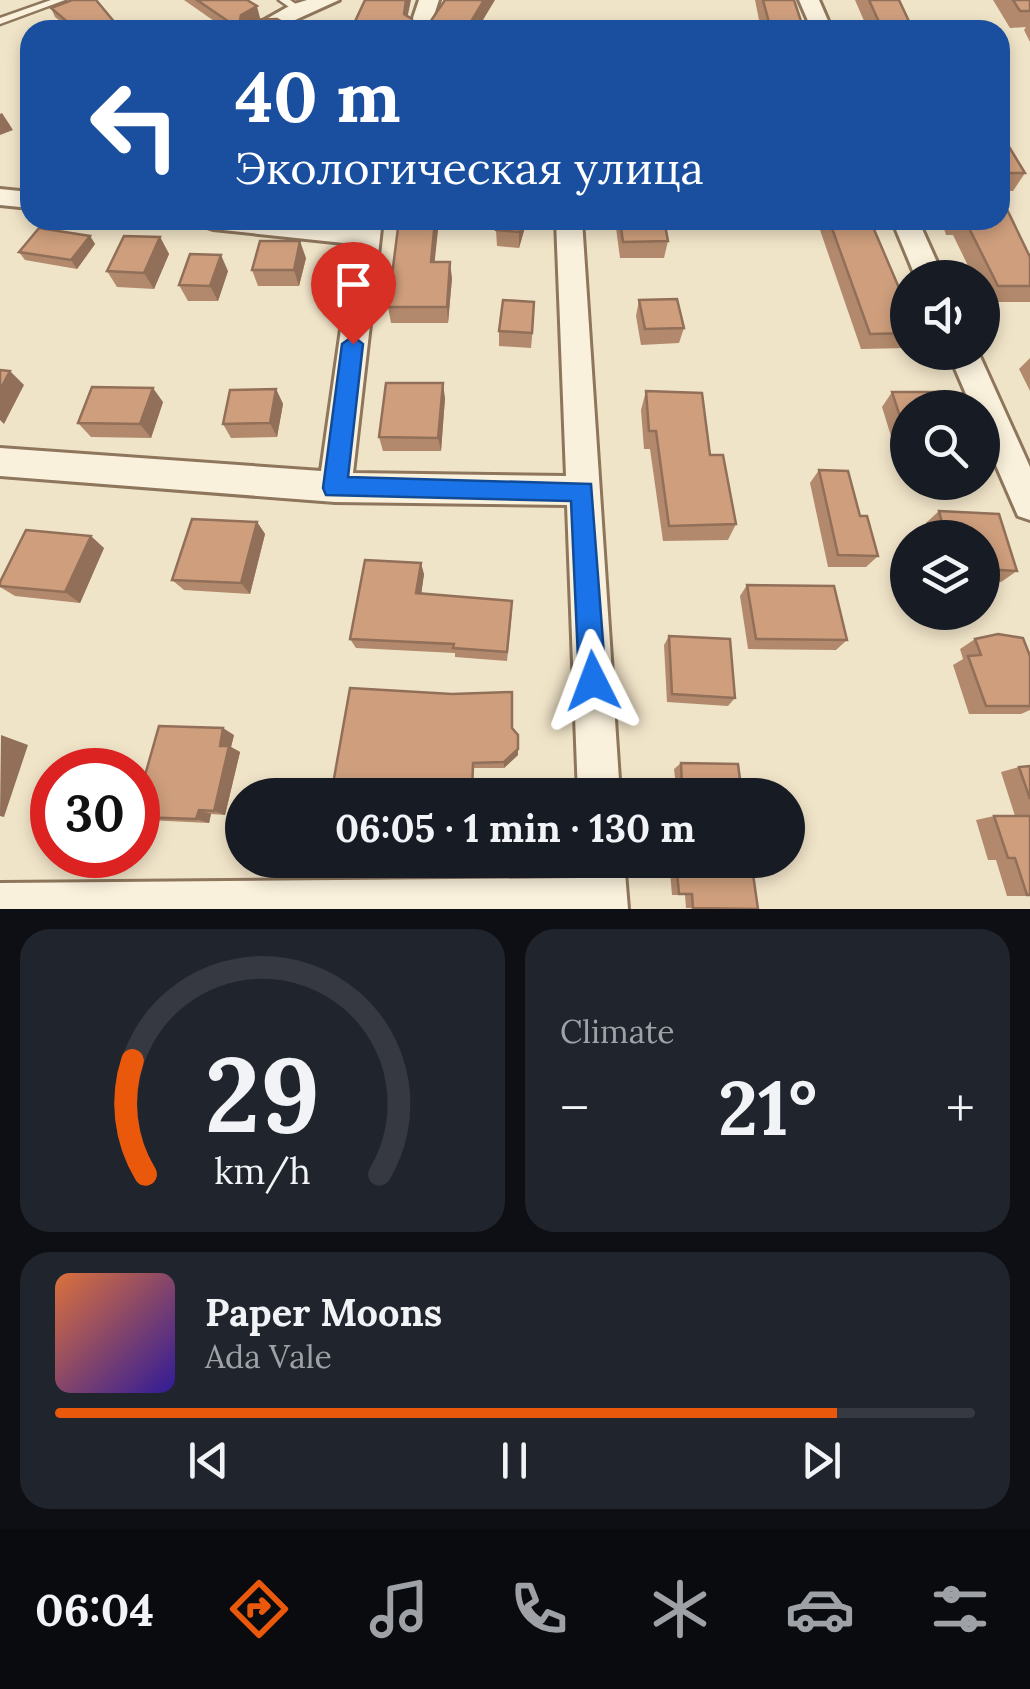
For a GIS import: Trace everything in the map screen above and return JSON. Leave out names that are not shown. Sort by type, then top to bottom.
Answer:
[{"type":"street","points":[[270,20],[290,5],[329,0]]},
{"type":"street","points":[[335,488],[368,230]]},
{"type":"street","points":[[570,230],[598,778]]},
{"type":"street","points":[[909,230],[922,260]]},
{"type":"street","points":[[971,370],[1030,505]]},
{"type":"street","points":[[0,462],[335,488],[583,491]]},
{"type":"street","points":[[0,905],[604,890]]},
{"type":"lane","points":[[0,21],[60,0]]},
{"type":"building","points":[[72,0],[96,0],[113,20],[65,20],[51,8]]},
{"type":"building","points":[[197,0],[247,0],[257,6],[241,15],[240,20],[226,20]]},
{"type":"building","points":[[365,0],[406,0],[404,14],[412,19],[412,20],[356,20]]},
{"type":"building","points":[[445,0],[484,0],[472,20],[431,20]]},
{"type":"building","points":[[763,0],[794,0],[801,20],[768,20]]},
{"type":"building","points":[[869,0],[899,0],[908,20],[878,20]]},
{"type":"building","points":[[1013,0],[1030,0],[1030,11],[1020,11]]},
{"type":"building","points":[[1010,148],[1025,173],[1010,173]]},
{"type":"building","points":[[1010,216],[1030,257],[1030,286],[1000,286],[1000,260],[985,260],[970,230],[1010,230]]},
{"type":"building","points":[[37,230],[90,236],[71,260],[19,252]]},
{"type":"building","points":[[398,230],[434,230],[431,262],[450,262],[447,307],[388,307]]},
{"type":"building","points":[[621,230],[666,230],[668,241],[623,242]]},
{"type":"building","points":[[833,230],[874,230],[890,267],[890,333],[870,334]]},
{"type":"building","points":[[124,236],[160,237],[144,273],[107,271]]},
{"type":"building","points":[[260,241],[300,241],[294,270],[252,270]]},
{"type":"building","points":[[190,254],[221,255],[210,286],[179,285]]},
{"type":"building","points":[[677,299],[684,328],[645,329],[639,300]]},
{"type":"building","points":[[503,300],[534,302],[532,333],[499,331]]},
{"type":"building","points":[[0,370],[10,371],[0,390]]},
{"type":"building","points":[[386,383],[443,383],[438,438],[379,437]]},
{"type":"building","points":[[92,387],[153,388],[140,424],[78,423]]},
{"type":"building","points":[[276,389],[270,423],[223,424],[230,390]]},
{"type":"building","points":[[646,391],[702,393],[710,455],[723,455],[736,524],[669,526],[656,431],[649,431]]},
{"type":"building","points":[[819,470],[848,471],[860,516],[867,516],[878,556],[838,555]]},
{"type":"building","points":[[939,511],[999,514],[1017,571],[1000,570],[1000,520],[941,520]]},
{"type":"building","points":[[192,519],[257,522],[241,583],[172,580]]},
{"type":"building","points":[[26,530],[91,536],[65,592],[0,586]]},
{"type":"building","points":[[365,560],[421,563],[416,593],[512,601],[507,652],[453,648],[454,644],[350,639]]},
{"type":"building","points":[[747,585],[834,586],[847,640],[756,639]]},
{"type":"building","points":[[998,634],[1023,638],[1030,656],[1030,706],[986,706],[968,656],[981,655],[975,639]]},
{"type":"building","points":[[669,636],[730,639],[735,698],[672,694]]},
{"type":"building","points":[[350,688],[452,694],[512,692],[512,728],[518,735],[518,749],[504,762],[473,763],[473,778],[334,778]]},
{"type":"building","points":[[159,726],[223,728],[220,746],[229,746],[214,811],[199,810],[196,819],[160,818],[160,748],[153,748]]},
{"type":"building","points":[[681,763],[738,764],[740,778],[682,778]]},
{"type":"building","points":[[1030,766],[1030,799],[1019,767]]},
{"type":"building","points":[[994,816],[1030,816],[1030,895],[1015,858],[1008,858]]},
{"type":"building","points":[[678,878],[754,878],[758,909],[693,908],[692,894],[679,894]]},
{"type":"route","points":[[353,344],[335,488],[583,491],[593,681]]}]
